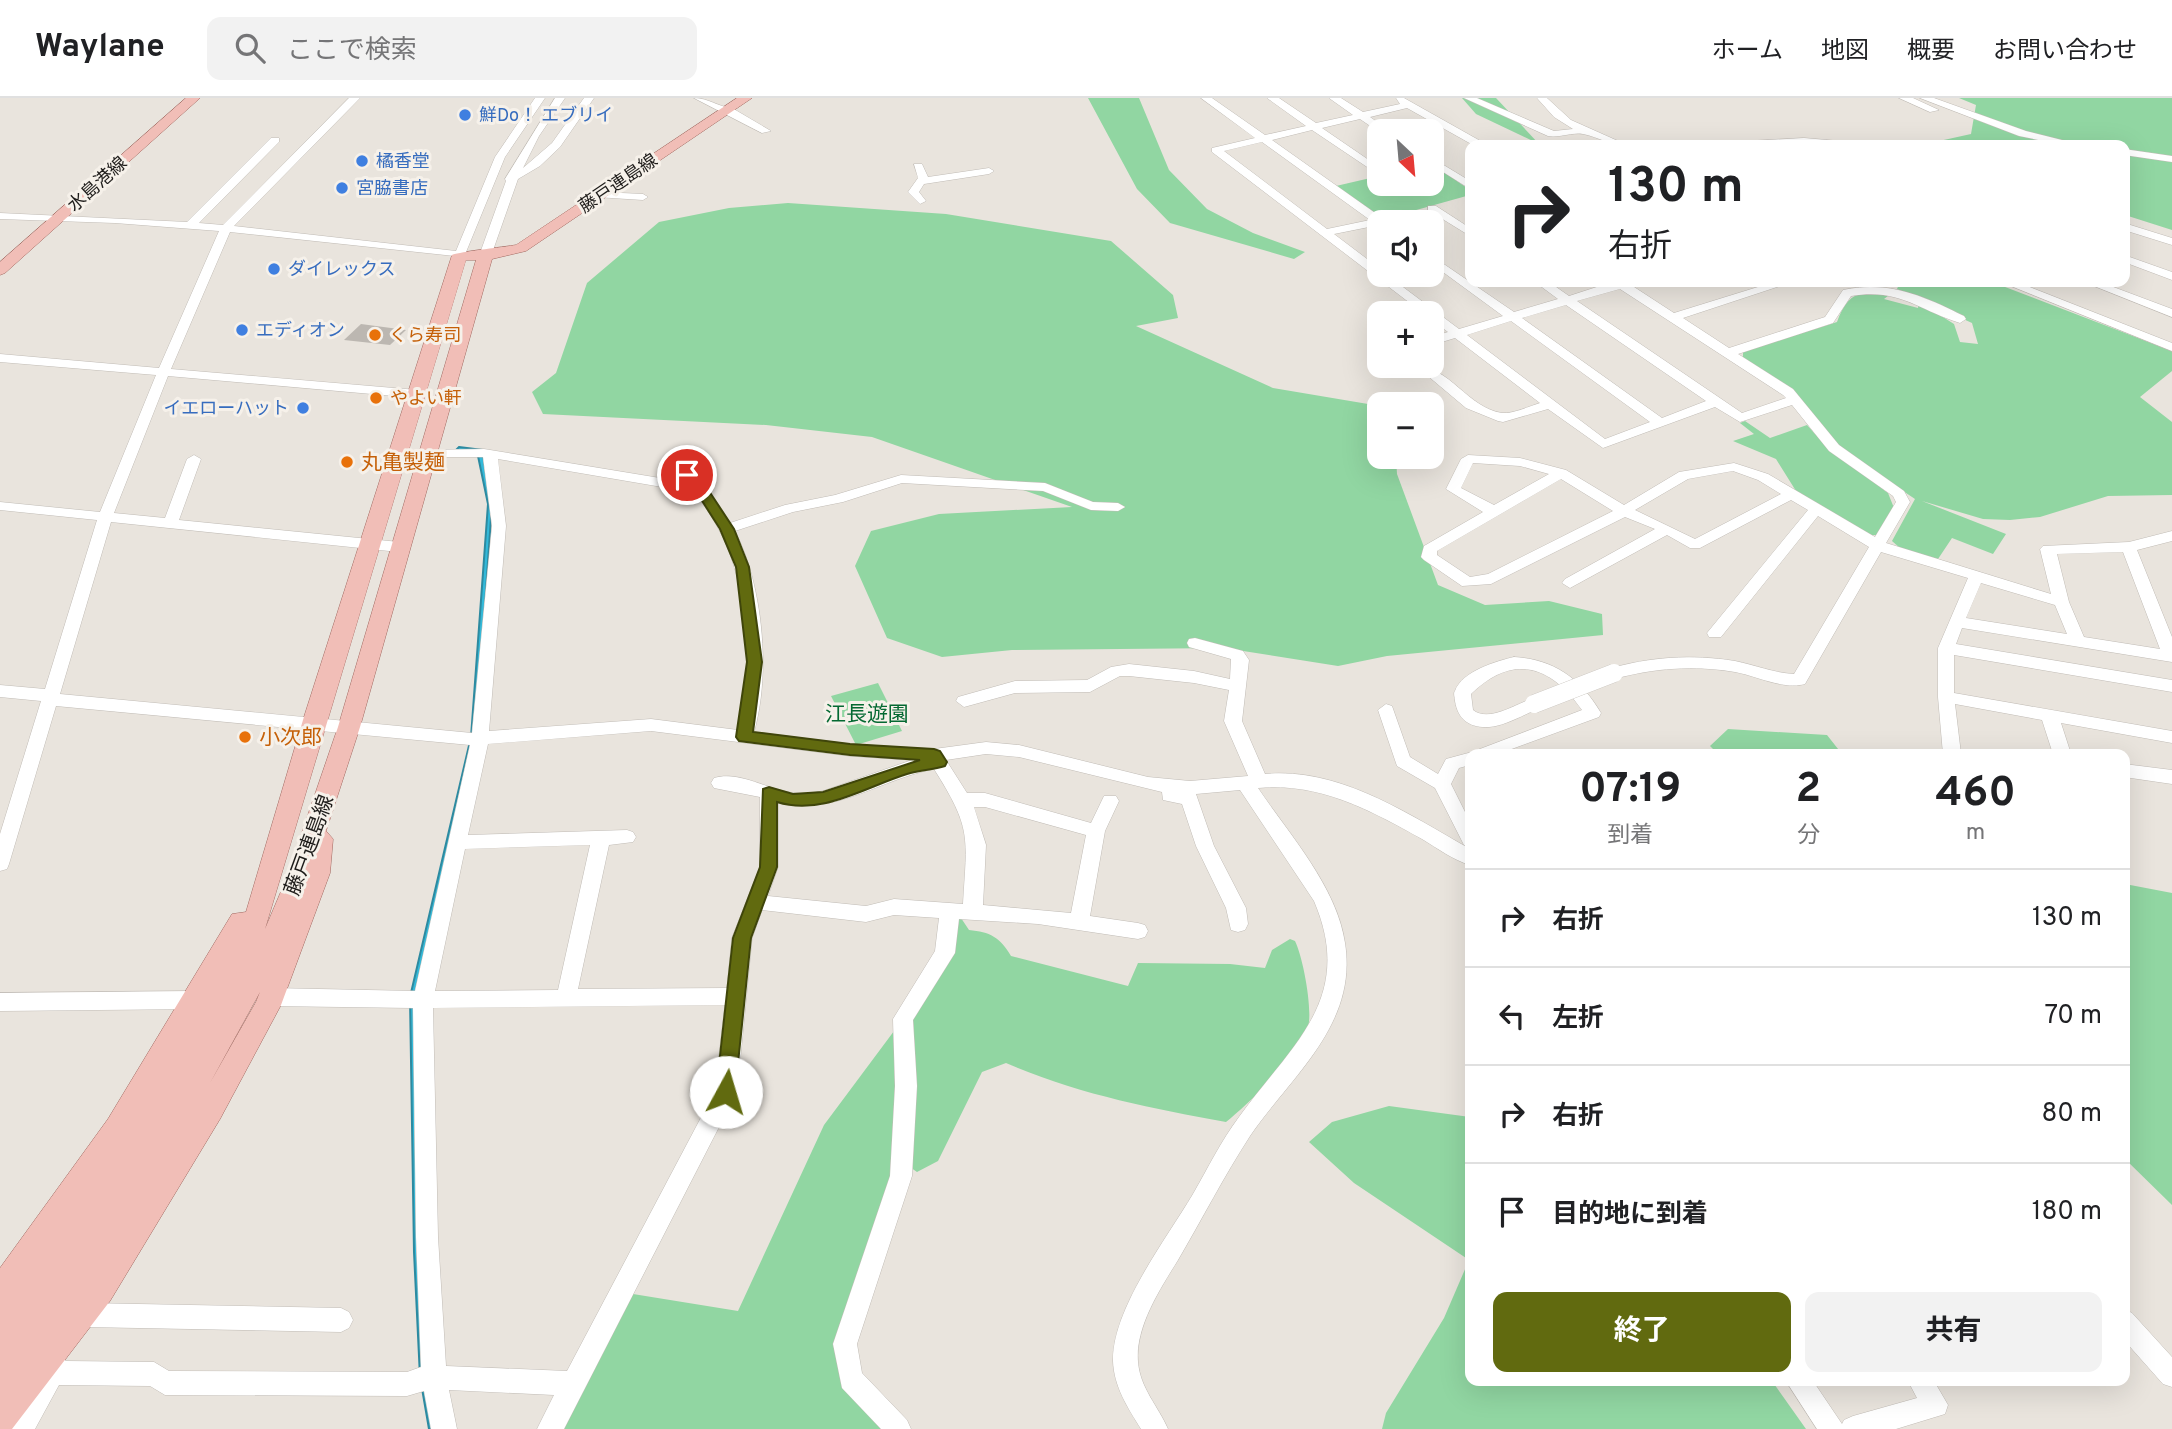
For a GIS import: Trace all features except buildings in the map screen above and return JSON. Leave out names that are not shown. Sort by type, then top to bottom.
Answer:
[{"type":"main road","name":"水島港線","points":[[0,270],[194,98]]},
{"type":"main road","name":"藤戸連島線","points":[[0,1332],[51,1266],[192,1046],[237,962],[275,862],[313,722],[460,255],[485,256],[521,248],[742,99]]},
{"type":"main road","name":"藤戸連島線","points":[[0,1374],[99,1241],[166,1137],[264,960],[324,804],[349,727],[485,256]]},
{"type":"main road","points":[[0,1417],[99,1290],[210,1110],[271,997],[318,873],[324,804]]},
{"type":"main road","points":[[0,1294],[118,1128],[196,1000],[275,862]]},
{"type":"street","points":[[0,864],[108,517],[166,372],[229,228],[355,98]]},
{"type":"street","points":[[0,216],[60,216],[229,228],[460,255],[500,157],[540,98]]},
{"type":"street","points":[[485,256],[510,179],[529,141],[560,98]]},
{"type":"street","points":[[510,179],[533,169],[551,153],[589,98]]},
{"type":"street","points":[[699,98],[765,131]]},
{"type":"street","points":[[1206,98],[1367,213]]},
{"type":"street","points":[[1272,98],[1367,164]]},
{"type":"street","points":[[1334,98],[1367,120]]},
{"type":"street","points":[[1397,98],[1471,140]]},
{"type":"street","points":[[1469,98],[1552,134],[1563,135],[1583,130]]},
{"type":"street","points":[[1542,98],[1551,109],[1583,130],[1609,140]]},
{"type":"street","points":[[1904,98],[1959,121]]},
{"type":"street","points":[[1925,98],[2023,134],[2052,140]]},
{"type":"street","points":[[1367,264],[1216,150],[1408,105]]},
{"type":"street","points":[[190,225],[275,140]]},
{"type":"street","points":[[2130,153],[2172,159]]},
{"type":"street","points":[[918,166],[923,175],[913,192],[920,201]]},
{"type":"street","points":[[1444,169],[1465,183]]},
{"type":"street","points":[[921,181],[989,171]]},
{"type":"street","points":[[600,195],[643,197]]},
{"type":"street","points":[[1432,208],[1465,230]]},
{"type":"street","points":[[1325,233],[1367,225]]},
{"type":"street","points":[[2130,228],[2172,242]]},
{"type":"street","points":[[2130,260],[2172,276]]},
{"type":"street","points":[[1444,268],[1465,283]]},
{"type":"street","points":[[1397,287],[1603,444],[1650,429],[1659,422],[1716,402]]},
{"type":"street","points":[[1470,287],[1659,422]]},
{"type":"street","points":[[1549,287],[1740,418],[1794,400]]},
{"type":"street","points":[[1444,338],[1610,287]]},
{"type":"street","points":[[1494,749],[1593,713],[1571,690],[1552,670],[1541,664],[1517,661],[1502,664],[1474,678],[1462,692],[1465,712],[1473,719],[1490,721],[1534,704],[1571,690],[1614,673],[1646,664],[1702,663],[1750,670],[1786,681],[1799,680],[1903,502],[1902,498],[1834,449],[1794,400],[1628,287]]},
{"type":"street","points":[[1671,318],[1770,287]]},
{"type":"street","points":[[2020,287],[2172,347]]},
{"type":"street","points":[[2103,287],[2172,313]]},
{"type":"street","points":[[1727,353],[1829,320],[1847,293],[1869,288],[1907,293],[1960,319]]},
{"type":"street","points":[[0,358],[417,394]]},
{"type":"street","points":[[1437,378],[1471,405],[1503,418],[1550,404]]},
{"type":"street","points":[[444,1429],[427,1378],[423,1000],[457,842],[475,739],[499,526],[483,453]]},
{"type":"street","points":[[426,454],[483,453],[668,484],[687,475],[704,494],[727,529],[743,567],[755,662],[744,737]]},
{"type":"street","points":[[171,523],[194,460]]},
{"type":"street","points":[[1495,512],[1453,489],[1468,460],[1520,462],[1561,472],[1624,511],[1667,529],[1695,545],[1792,494]]},
{"type":"street","points":[[1561,472],[1429,549],[1429,557],[1467,582],[1491,579],[1624,511],[1684,475],[1720,468],[1748,470],[1879,546],[2062,602]]},
{"type":"street","points":[[727,529],[790,508],[838,499],[901,479],[1045,487],[1091,506],[1118,507]]},
{"type":"street","points":[[0,506],[399,547]]},
{"type":"street","points":[[1716,633],[1816,509]]},
{"type":"street","points":[[1570,583],[1667,529]]},
{"type":"street","points":[[2078,641],[2062,602],[2048,549],[2129,547],[2172,536]]},
{"type":"street","points":[[1956,622],[2171,655],[2129,547]]},
{"type":"street","points":[[1951,749],[1946,697],[1946,648],[1976,577]]},
{"type":"street","points":[[1155,1429],[1127,1377],[1126,1354],[1138,1310],[1154,1277],[1246,1125],[1303,1052],[1325,1017],[1335,992],[1335,941],[1331,917],[1251,781],[1233,721],[1242,666],[1237,655],[1195,643]]},
{"type":"street","points":[[1946,648],[2172,686]]},
{"type":"street","points":[[964,701],[1015,687],[1090,686],[1117,671],[1129,670],[1194,677],[1238,686]]},
{"type":"street","points":[[0,691],[475,739],[651,725],[937,758]]},
{"type":"street","points":[[1946,697],[2172,737]]},
{"type":"street","points":[[1386,710],[1403,761],[1442,783],[1462,808]]},
{"type":"street","points":[[2050,717],[2060,749]]},
{"type":"street","points":[[720,783],[793,800],[824,798],[937,758],[986,748],[1018,751],[1126,778],[1190,788],[1251,781],[1314,783],[1375,804],[1465,855]]},
{"type":"street","points":[[937,758],[962,800],[977,843],[972,890],[973,912]]},
{"type":"street","points":[[1442,783],[1452,764],[1465,760]]},
{"type":"street","points":[[2130,771],[2172,777]]},
{"type":"street","points":[[1126,778],[1137,790],[1189,798],[1205,846],[1236,908],[1238,924]]},
{"type":"street","points":[[550,1429],[726,1092],[742,938],[769,867],[769,793]]},
{"type":"street","points":[[962,800],[985,800],[1096,831]]},
{"type":"street","points":[[1079,922],[1096,831],[1110,802]]},
{"type":"street","points":[[566,998],[601,837]]},
{"type":"street","points":[[457,842],[627,837]]},
{"type":"street","points":[[754,902],[866,914],[894,907],[950,910],[1079,922],[1138,931]]},
{"type":"street","points":[[898,1429],[851,1379],[845,1344],[901,1176],[906,1086],[903,1019],[945,953],[950,910]]},
{"type":"street","points":[[271,997],[423,1000],[736,996]]},
{"type":"street","points":[[0,1002],[196,1000]]},
{"type":"street","points":[[21,1429],[99,1290]]},
{"type":"street","points":[[86,1315],[341,1320]]},
{"type":"street","points":[[2130,1328],[2172,1376]]},
{"type":"street","points":[[52,1373],[153,1374],[165,1383],[407,1384],[427,1378],[574,1384]]},
{"type":"street","points":[[1802,1386],[1832,1429]]},
{"type":"street","points":[[1853,1429],[1936,1405],[1923,1386]]},
{"type":"green space","points":[[1088,98],[1139,98],[1169,170],[1207,209],[1253,233],[1305,252],[1294,259],[1170,223],[1137,189]]},
{"type":"green space","points":[[1462,98],[1496,98],[1535,140],[1531,140],[1476,114]]},
{"type":"green space","points":[[1959,98],[2172,98],[2172,230],[2130,217],[2130,140],[1944,140],[1971,134],[1976,105]]},
{"type":"green space","points":[[1444,172],[1465,187],[1465,196],[1416,210],[1371,210],[1336,186],[1367,179],[1367,196],[1444,196]]},
{"type":"green space","points":[[788,203],[946,214],[1111,241],[1173,295],[1178,318],[1136,326],[1273,388],[1367,404],[1367,469],[1397,469],[1438,585],[1485,605],[1549,601],[1602,614],[1603,635],[1387,656],[1338,666],[1224,648],[1012,650],[942,657],[887,638],[855,566],[871,531],[939,514],[1072,507],[872,437],[766,425],[543,414],[532,392],[556,373],[587,283],[659,222],[729,208]]},
{"type":"green space","points":[[2005,287],[2172,351],[2172,371],[2140,397],[2172,422],[2172,495],[2108,496],[2040,517],[2010,520],[1983,519],[1922,501],[2006,534],[1993,554],[1952,538],[1938,559],[1900,548],[1892,541],[1915,499],[1851,456],[1743,359],[1743,352],[1837,322],[1847,303],[1864,293],[1893,292],[1884,299],[1918,308],[1919,302],[1954,324],[1960,342],[1978,344],[1972,323],[1897,289]]},
{"type":"green space","points":[[1745,421],[1770,438],[1807,425],[1825,445],[1888,493],[1894,508],[1877,535],[1869,535],[1796,491],[1776,459],[1733,441],[1754,434],[1740,423]]},
{"type":"green space","name":"江長遊園","points":[[878,683],[902,731],[856,745],[831,696]]},
{"type":"green space","points":[[1728,729],[1827,735],[1838,749],[1713,749],[1710,746]]},
{"type":"green space","points":[[2130,885],[2172,893],[2172,1205],[2130,1164]]},
{"type":"green space","points":[[954,916],[961,918],[969,930],[994,937],[1011,956],[1128,986],[1138,963],[1230,964],[1265,968],[1272,950],[1290,939],[1295,941],[1304,971],[1309,1009],[1308,1027],[1285,1065],[1226,1122],[1087,1092],[1006,1063],[982,1072],[938,1161],[917,1172],[907,1165],[907,1021]]},
{"type":"green space","points":[[897,1027],[894,1180],[838,1346],[885,1429],[561,1429],[633,1294],[738,1311],[824,1125]]},
{"type":"green space","points":[[1389,1106],[1465,1116],[1465,1257],[1354,1183],[1309,1142],[1332,1122]]},
{"type":"green space","points":[[1465,1269],[1465,1386],[1776,1386],[1806,1429],[1382,1429],[1386,1413],[1444,1318]]},
{"type":"water","points":[[459,447],[482,450],[492,503],[476,737],[417,996],[436,1429],[429,1429],[420,1377],[414,1252],[410,997],[471,737],[488,504],[478,456],[456,450]]},
{"type":"place","name":"鮮Do！ エブリイ","points":[[465,115]]},
{"type":"place","name":"橘香堂","points":[[362,161]]},
{"type":"place","name":"宮脇書店","points":[[342,188]]},
{"type":"place","name":"ダイレックス","points":[[274,269]]},
{"type":"place","name":"エディオン","points":[[242,330]]},
{"type":"place","name":"くら寿司","points":[[375,335]]},
{"type":"place","name":"やよい軒","points":[[376,398]]},
{"type":"place","name":"イエローハット","points":[[303,408]]},
{"type":"place","name":"丸亀製麺","points":[[347,462]]},
{"type":"place","name":"小次郎","points":[[245,737]]},
{"type":"route","points":[[687,475],[704,494],[727,529],[743,567],[755,662],[748,729],[744,737],[850,750],[934,755],[939,762],[908,767],[824,798],[793,800],[769,793],[769,867],[742,938],[726,1092]]}]
